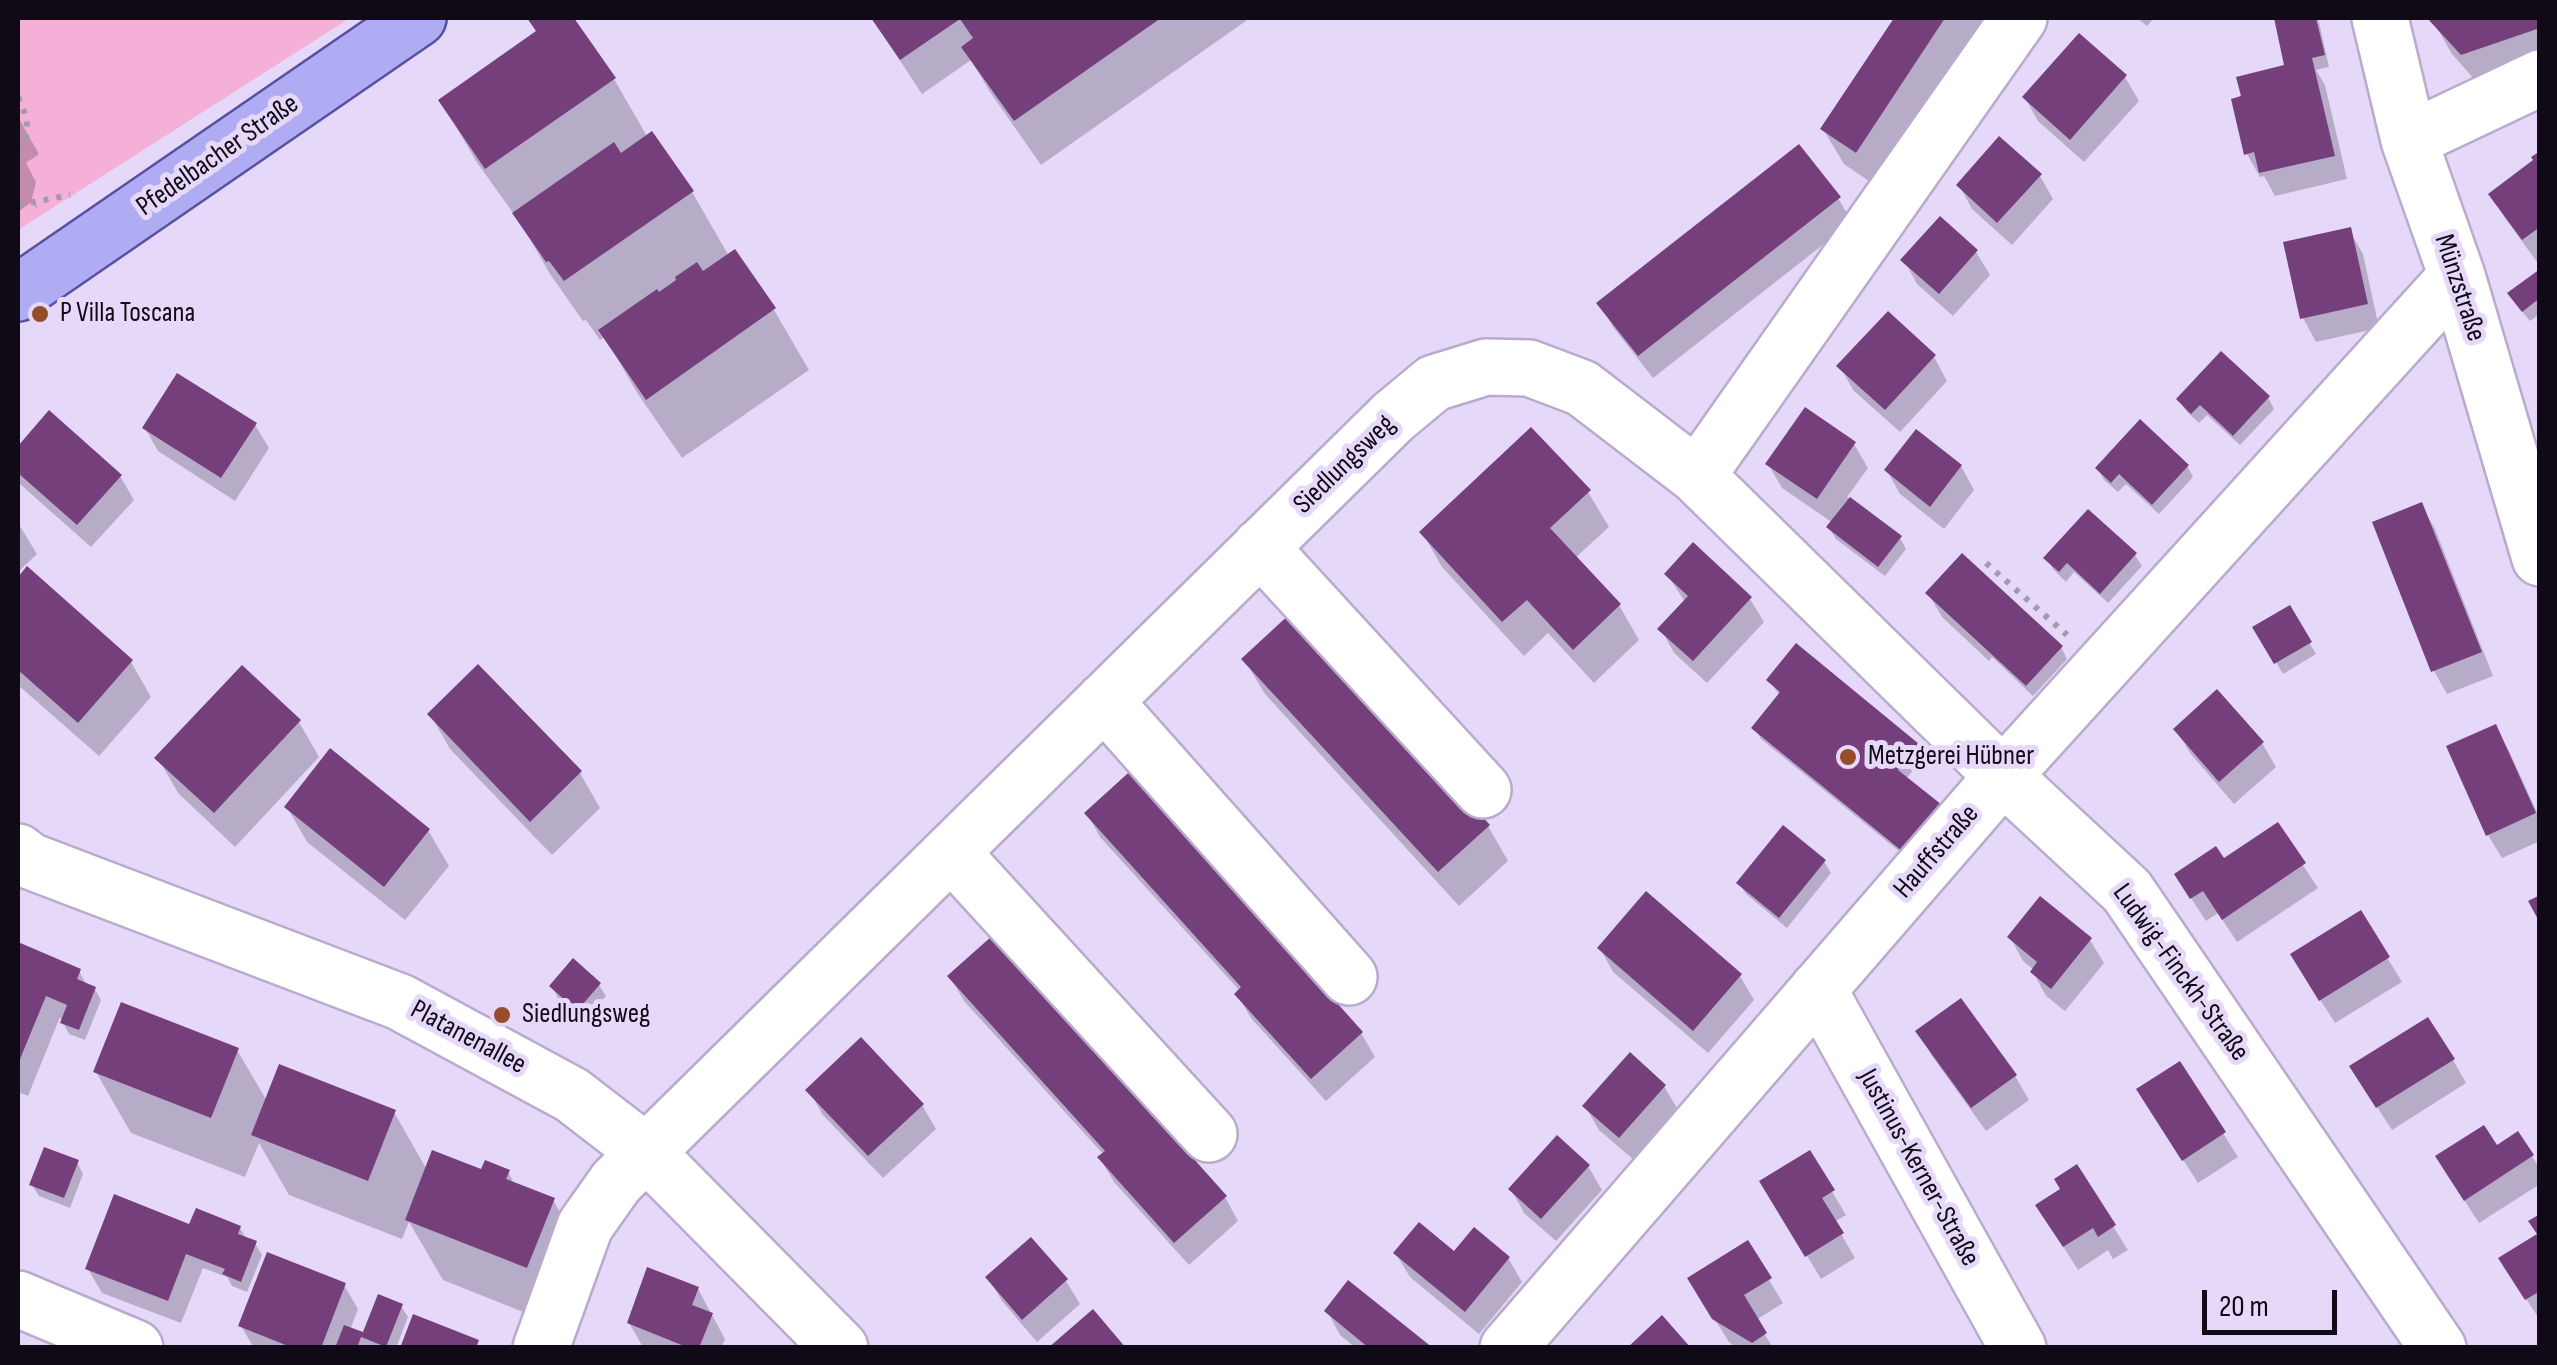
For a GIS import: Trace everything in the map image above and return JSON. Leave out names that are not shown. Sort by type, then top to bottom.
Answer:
[{"type":"main road","name":"Pfedelbacher Straße","points":[[18,293],[418,18]]},
{"type":"street","points":[[1697,476],[2019,18]]},
{"type":"street","name":"Münzstraße","points":[[2380,18],[2409,140],[2456,276],[2540,558]]},
{"type":"street","points":[[2409,140],[2540,78]]},
{"type":"street","name":"Hauffstraße","points":[[1508,1348],[2003,776],[2456,276]]},
{"type":"street","name":"Siedlungsweg","points":[[541,1348],[585,1226],[616,1182],[1260,547],[1434,383],[1486,366],[1529,368],[1582,388],[1697,476]]},
{"type":"street","name":"Ludwig-Finckh-Straße","points":[[1697,476],[2003,776],[2127,891],[2438,1348]]},
{"type":"street","points":[[1260,547],[1483,790]]},
{"type":"street","points":[[1104,701],[1349,977]]},
{"type":"street","name":"Platanenallee","points":[[18,852],[30,862],[400,1002],[572,1094],[646,1152],[840,1348]]},
{"type":"street","points":[[951,852],[1209,1134]]},
{"type":"street","name":"Justinus-Kerner-Straße","points":[[1818,988],[2018,1348]]},
{"type":"street","points":[[18,1300],[136,1348]]},
{"type":"path","points":[[18,97],[28,120],[25,142],[18,155]]},
{"type":"path","points":[[18,205],[72,195]]},
{"type":"path","points":[[1986,562],[2075,642]]},
{"type":"shaded area","points":[[18,18],[350,18],[18,230]]},
{"type":"building","points":[[527,18],[574,18],[616,78],[485,169],[438,100],[536,31]]},
{"type":"building","points":[[871,18],[1161,18],[1014,121],[961,47],[973,38],[960,19],[900,60]]},
{"type":"building","points":[[1894,18],[1945,18],[1856,153],[1820,129]]},
{"type":"building","points":[[2274,18],[2316,18],[2325,55],[2312,58],[2335,156],[2259,173],[2254,152],[2244,155],[2231,99],[2241,96],[2236,77],[2284,65]]},
{"type":"building","points":[[2427,18],[2540,18],[2540,28],[2461,55]]},
{"type":"building","points":[[2079,33],[2127,75],[2070,140],[2022,97]]},
{"type":"building","points":[[652,131],[694,191],[564,281],[512,213],[614,142],[621,153]]},
{"type":"building","points":[[1999,136],[2042,174],[1997,223],[1956,185]]},
{"type":"building","points":[[1799,144],[1841,197],[1638,356],[1596,303]]},
{"type":"building","points":[[2540,151],[2540,227],[2522,240],[2488,194]]},
{"type":"building","points":[[1940,216],[1978,250],[1939,294],[1900,260]]},
{"type":"building","points":[[2351,227],[2368,304],[2300,319],[2283,242]]},
{"type":"building","points":[[735,249],[776,308],[646,400],[598,330],[657,289],[659,292],[697,262],[703,271]]},
{"type":"building","points":[[2540,269],[2540,298],[2522,312],[2507,293]]},
{"type":"building","points":[[1888,311],[1936,355],[1885,410],[1836,366]]},
{"type":"building","points":[[2221,351],[2270,396],[2233,436],[2200,405],[2191,414],[2176,399]]},
{"type":"building","points":[[177,373],[257,423],[221,478],[142,428]]},
{"type":"building","points":[[1805,407],[1856,442],[1817,499],[1765,464]]},
{"type":"building","points":[[49,410],[122,475],[77,525],[18,473],[18,446]]},
{"type":"building","points":[[2140,419],[2189,465],[2152,505],[2119,474],[2111,483],[2095,468]]},
{"type":"building","points":[[1531,427],[1591,490],[1550,528],[1621,604],[1573,650],[1527,600],[1502,622],[1419,532]]},
{"type":"building","points":[[1916,429],[1962,465],[1930,507],[1884,470]]},
{"type":"building","points":[[1850,497],[1902,536],[1878,567],[1826,527]]},
{"type":"building","points":[[2422,502],[2482,652],[2431,672],[2372,522]]},
{"type":"building","points":[[2088,509],[2137,553],[2100,594],[2067,563],[2059,572],[2043,558]]},
{"type":"building","points":[[1693,542],[1752,597],[1693,661],[1657,629],[1688,596],[1664,574]]},
{"type":"building","points":[[1962,553],[2063,646],[2026,686],[1925,593]]},
{"type":"building","points":[[27,566],[133,660],[78,723],[18,670],[18,577]]},
{"type":"building","points":[[2290,605],[2312,642],[2274,664],[2252,627]]},
{"type":"building","points":[[1293,611],[1490,825],[1438,872],[1241,659]]},
{"type":"building","name":"Metzgerei Hübner","points":[[1796,643],[1919,744],[1898,770],[1947,809],[1908,856],[1751,728],[1780,692],[1766,680]]},
{"type":"building","points":[[478,664],[582,771],[530,822],[427,714]]},
{"type":"building","points":[[242,665],[301,720],[214,813],[154,758]]},
{"type":"building","points":[[2217,689],[2264,742],[2219,782],[2173,729]]},
{"type":"building","points":[[2496,724],[2536,813],[2486,836],[2446,746]]},
{"type":"building","points":[[330,748],[430,829],[384,887],[284,807]]},
{"type":"building","points":[[1137,765],[1286,946],[1363,1032],[1311,1079],[1234,994],[1241,987],[1084,813]]},
{"type":"building","points":[[2278,822],[2306,863],[2222,920],[2203,891],[2190,899],[2174,874],[2216,846],[2224,858]]},
{"type":"building","points":[[1783,825],[1826,860],[1779,918],[1736,883]]},
{"type":"building","points":[[1646,891],[1742,974],[1693,1031],[1597,948]]},
{"type":"building","points":[[2540,895],[2540,923],[2528,901]]},
{"type":"building","points":[[2040,896],[2092,938],[2051,989],[2030,972],[2037,962],[2007,937]]},
{"type":"building","points":[[2361,910],[2390,957],[2319,1001],[2290,954]]},
{"type":"building","points":[[1001,928],[1158,1103],[1150,1110],[1227,1196],[1174,1243],[1097,1157],[1105,1151],[947,976]]},
{"type":"building","points":[[18,942],[81,969],[77,979],[96,987],[79,1030],[60,1023],[67,1005],[46,996],[18,1064]]},
{"type":"building","points":[[573,958],[601,983],[577,1011],[549,986]]},
{"type":"building","points":[[1961,998],[2017,1075],[1971,1108],[1915,1031]]},
{"type":"building","points":[[121,1002],[239,1048],[211,1118],[93,1072]]},
{"type":"building","points":[[2428,1017],[2455,1059],[2376,1108],[2349,1066]]},
{"type":"building","points":[[861,1037],[924,1104],[868,1156],[805,1090]]},
{"type":"building","points":[[1630,1052],[1666,1085],[1619,1138],[1582,1106]]},
{"type":"building","points":[[2180,1061],[2226,1132],[2182,1161],[2136,1089]]},
{"type":"building","points":[[279,1064],[396,1110],[368,1181],[251,1135]]},
{"type":"building","points":[[2484,1125],[2497,1145],[2518,1131],[2534,1155],[2464,1201],[2435,1156]]},
{"type":"building","points":[[1557,1135],[1590,1165],[1541,1219],[1508,1189]]},
{"type":"building","points":[[44,1147],[79,1160],[64,1198],[29,1185]]},
{"type":"building","points":[[432,1150],[481,1169],[485,1160],[510,1170],[506,1179],[555,1198],[527,1268],[405,1220]]},
{"type":"building","points":[[1810,1150],[1835,1190],[1822,1198],[1844,1233],[1805,1257],[1759,1181]]},
{"type":"building","points":[[2077,1164],[2116,1225],[2098,1237],[2093,1228],[2063,1247],[2035,1205],[2060,1189],[2054,1179]]},
{"type":"building","points":[[114,1194],[189,1224],[196,1208],[241,1226],[238,1234],[257,1241],[241,1282],[222,1274],[225,1269],[186,1254],[168,1301],[85,1269]]},
{"type":"building","points":[[2540,1214],[2540,1291],[2525,1300],[2498,1258],[2537,1234],[2528,1221]]},
{"type":"building","points":[[1419,1222],[1454,1251],[1474,1227],[1510,1257],[1465,1312],[1393,1253]]},
{"type":"building","points":[[1031,1237],[1068,1279],[1022,1320],[985,1277]]},
{"type":"building","points":[[1748,1240],[1772,1278],[1744,1295],[1767,1333],[1752,1343],[1712,1319],[1687,1278]]},
{"type":"building","points":[[267,1252],[346,1283],[321,1348],[293,1348],[238,1326]]},
{"type":"building","points":[[647,1267],[699,1287],[692,1305],[713,1313],[699,1348],[689,1348],[627,1323]]},
{"type":"building","points":[[1348,1280],[1433,1348],[1369,1348],[1324,1311]]},
{"type":"building","points":[[378,1294],[403,1304],[386,1347],[361,1337],[357,1348],[335,1348],[344,1325],[363,1332]]},
{"type":"building","points":[[1093,1309],[1126,1348],[1048,1348]]},
{"type":"building","points":[[413,1314],[479,1340],[476,1348],[400,1348]]},
{"type":"building","points":[[1662,1315],[1691,1348],[1627,1348]]},
{"type":"place","name":"P Villa Toscana","points":[[40,314]]},
{"type":"place","name":"Metzgerei Hübner","points":[[1848,757]]},
{"type":"place","name":"Siedlungsweg","points":[[502,1015]]}]
